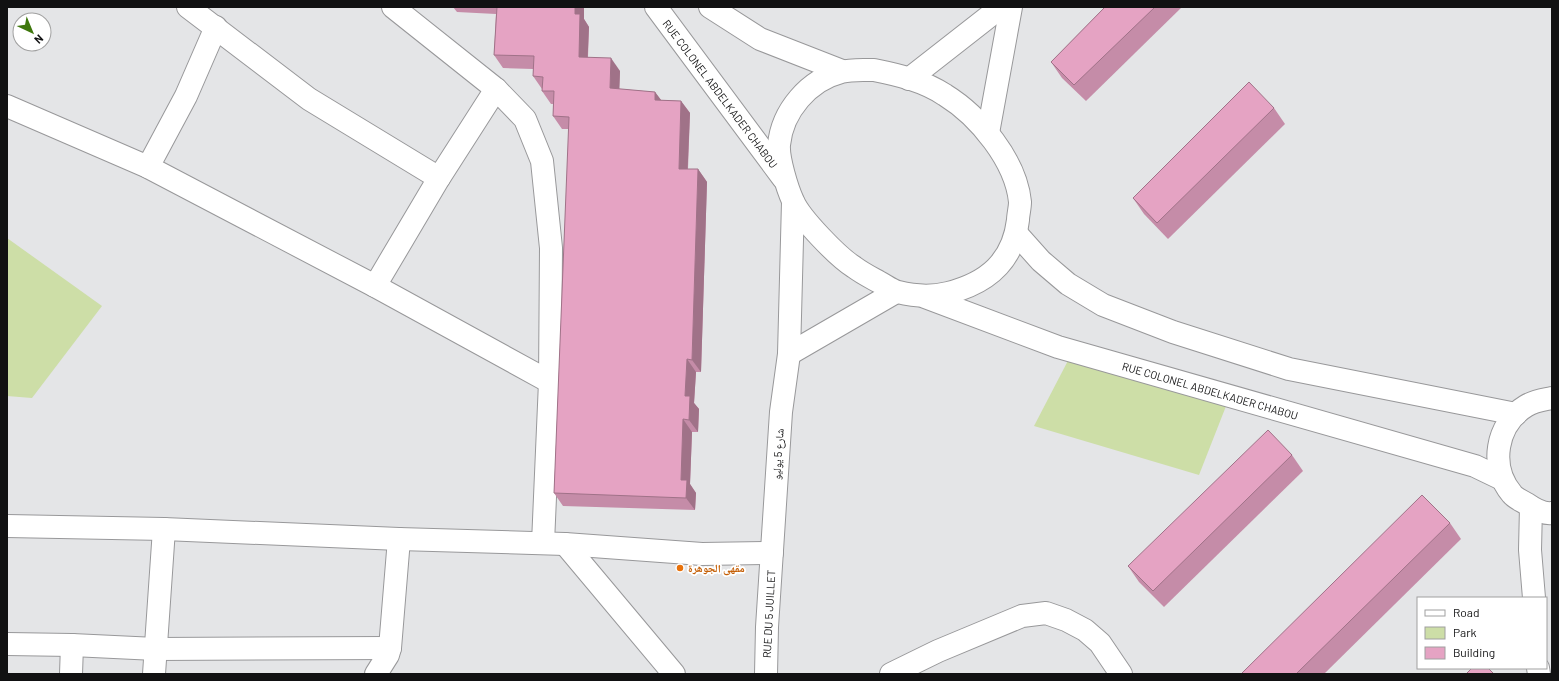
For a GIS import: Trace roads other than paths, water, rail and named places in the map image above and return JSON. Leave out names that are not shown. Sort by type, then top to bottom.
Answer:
[{"type":"street","points":[[188,7],[309,99],[440,178]]},
{"type":"street","points":[[393,7],[496,89],[525,119],[542,160],[551,248],[550,382],[543,543]]},
{"type":"street","name":"RUE COLONEL ABDELKADER CHABOU","points":[[656,7],[785,181]]},
{"type":"street","points":[[710,7],[760,39],[842,71]]},
{"type":"street","points":[[909,79],[1001,7]]},
{"type":"street","points":[[988,133],[1011,7]]},
{"type":"street","points":[[148,167],[186,96],[216,27]]},
{"type":"street","points":[[874,70],[925,84],[946,95],[988,133],[1000,150],[1013,176],[1020,203],[1016,233],[1002,262],[994,272],[974,285],[946,293],[920,296],[896,292],[852,267],[808,224],[793,202],[785,181],[779,145],[786,117],[801,97],[820,81],[842,71],[874,70]]},
{"type":"street","points":[[376,286],[440,178],[496,89]]},
{"type":"street","points":[[7,106],[148,167],[376,286],[550,382]]},
{"type":"street","name":"شارع 5 يوليو","points":[[772,553],[781,412],[789,354],[793,202]]},
{"type":"street","points":[[1016,233],[1041,261],[1068,284],[1103,305],[1173,332],[1289,369],[1516,414]]},
{"type":"street","points":[[789,354],[896,292]]},
{"type":"street","name":"RUE COLONEL ABDELKADER CHABOU","points":[[920,296],[1058,347],[1475,466],[1502,479]]},
{"type":"street","points":[[1534,597],[1530,550],[1546,514],[1512,495],[1502,479],[1498,462],[1499,444],[1505,428],[1516,414],[1539,400],[1552,398]]},
{"type":"street","points":[[7,526],[164,529],[399,539],[543,543],[702,554],[772,553]]},
{"type":"street","points":[[154,674],[164,529]]},
{"type":"street","points":[[376,674],[388,655],[390,648],[399,539]]},
{"type":"street","points":[[565,544],[674,674]]},
{"type":"street","name":"RUE DU 5 JUILLET","points":[[766,674],[772,553]]},
{"type":"street","points":[[891,674],[938,651],[1022,616],[1046,613],[1066,620],[1085,630],[1100,643],[1121,674]]},
{"type":"street","points":[[7,644],[156,649],[390,648]]},
{"type":"street","points":[[71,674],[72,645]]},
{"type":"place","name":"مقهى الجوهرة","points":[[680,568]]}]
